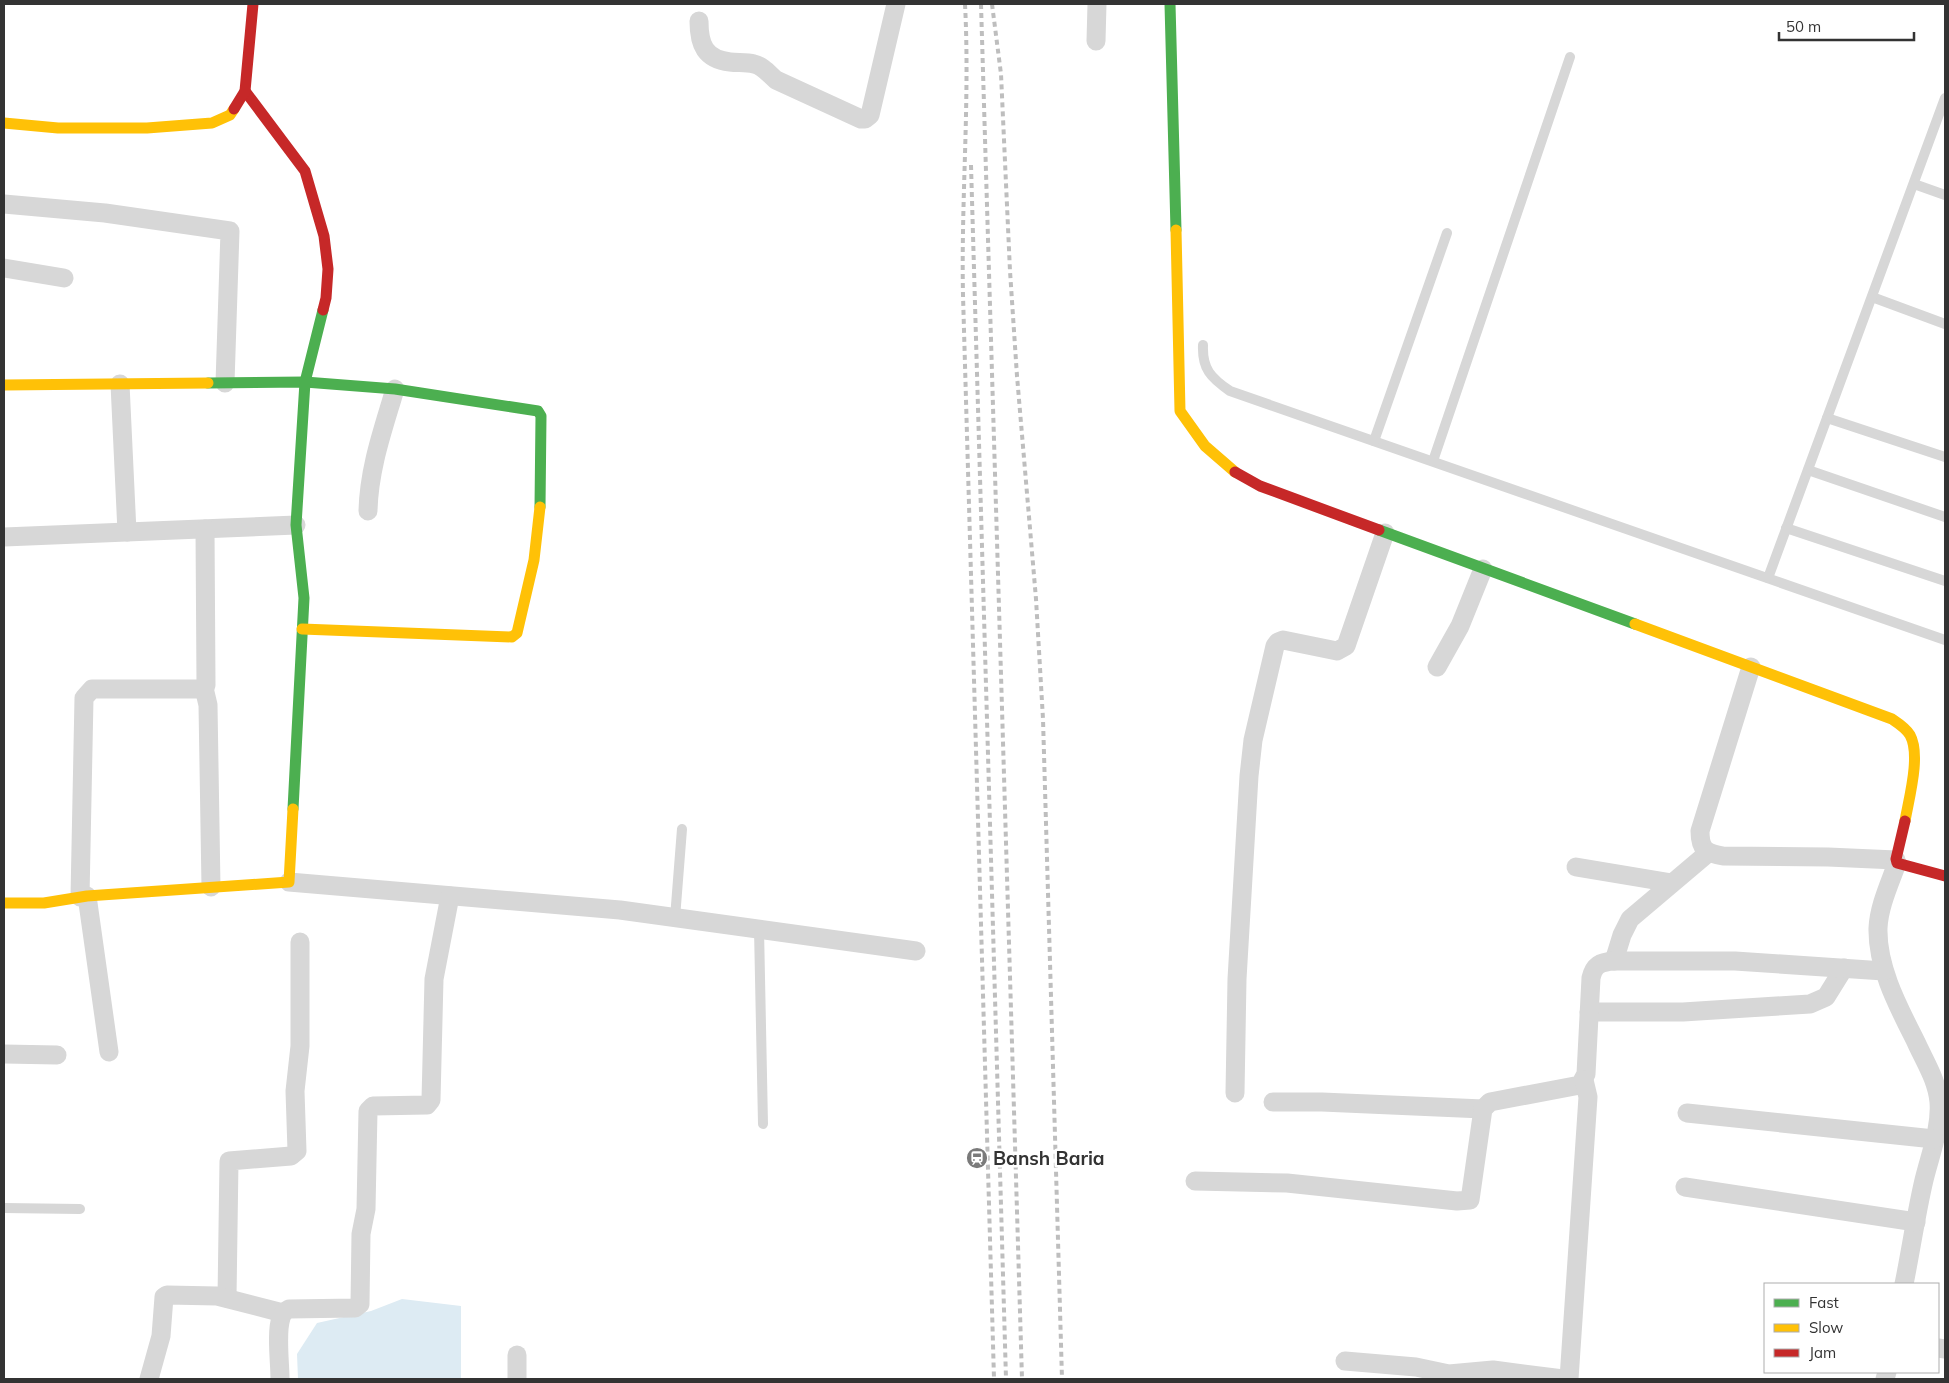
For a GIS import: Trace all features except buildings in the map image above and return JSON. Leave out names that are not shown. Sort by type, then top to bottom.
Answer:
[{"type":"street","points":[[4,123],[58,128],[147,128],[212,123],[230,115],[244,91],[252,4]]},
{"type":"street","points":[[699,22],[699,36],[702,45],[709,54],[717,59],[754,64],[776,80],[865,119],[870,115],[896,4]]},
{"type":"street","points":[[1096,41],[1097,4]]},
{"type":"street","points":[[1170,4],[1180,411],[1205,446],[1235,472],[1260,486],[1892,719],[1906,728],[1912,738],[1915,766],[1896,862],[1878,927],[1879,951],[1884,971],[1905,1020],[1941,1088],[1939,1114],[1904,1283]]},
{"type":"street","points":[[244,91],[305,171],[324,236],[328,269],[326,298],[305,382],[296,525],[304,598],[289,882]]},
{"type":"street","points":[[4,204],[105,213],[230,231],[225,383]]},
{"type":"street","points":[[4,268],[64,278]]},
{"type":"street","points":[[4,385],[305,382],[395,389],[538,411],[541,416],[539,513],[534,560],[517,633],[512,637],[505,638],[302,629]]},
{"type":"street","points":[[120,384],[127,532]]},
{"type":"street","points":[[368,511],[372,469],[395,389]]},
{"type":"street","points":[[4,537],[296,525]]},
{"type":"street","points":[[204,529],[206,685],[204,688],[208,705],[211,887]]},
{"type":"street","points":[[1235,1093],[1237,979],[1249,776],[1253,740],[1274,646],[1283,640],[1337,651],[1346,646],[1385,533]]},
{"type":"street","points":[[1437,667],[1460,626],[1484,569]]},
{"type":"street","points":[[1751,667],[1700,831],[1703,848],[1708,853],[1723,856],[1828,857],[1896,862],[1945,876]]},
{"type":"street","points":[[109,1052],[83,897],[84,698],[92,689],[200,690],[204,688]]},
{"type":"street","points":[[1614,961],[1622,935],[1630,919],[1708,853]]},
{"type":"street","points":[[1576,866],[1672,883]]},
{"type":"street","points":[[4,903],[44,902],[83,897],[289,882],[620,910],[916,951]]},
{"type":"street","points":[[280,1379],[280,1325],[283,1313],[288,1309],[355,1308],[360,1304],[361,1234],[366,1210],[368,1111],[373,1106],[427,1105],[431,1100],[434,979],[450,896]]},
{"type":"street","points":[[227,1298],[229,1161],[291,1156],[297,1151],[295,1091],[300,1046],[300,942]]},
{"type":"street","points":[[1195,1181],[1287,1183],[1457,1201],[1470,1200],[1483,1109],[1490,1102],[1580,1085],[1584,1080],[1586,1074],[1591,978],[1593,969],[1598,964],[1614,961],[1735,961],[1884,971]]},
{"type":"street","points":[[1589,1012],[1683,1012],[1810,1004],[1826,997],[1844,968]]},
{"type":"street","points":[[4,1054],[57,1056]]},
{"type":"street","points":[[1569,1379],[1588,1097],[1584,1080]]},
{"type":"street","points":[[1273,1102],[1322,1102],[1483,1109]]},
{"type":"street","points":[[1687,1113],[1934,1139]]},
{"type":"street","points":[[1685,1187],[1916,1222]]},
{"type":"street","points":[[149,1379],[161,1336],[164,1297],[170,1294],[227,1298],[283,1313]]},
{"type":"street","points":[[517,1355],[517,1379]]},
{"type":"street","points":[[1345,1361],[1416,1367],[1449,1374],[1493,1370],[1564,1379]]},
{"type":"lane","points":[[1433,461],[1570,57]]},
{"type":"lane","points":[[1768,578],[1945,98]]},
{"type":"lane","points":[[1914,184],[1945,195]]},
{"type":"lane","points":[[1374,441],[1446,233]]},
{"type":"lane","points":[[1872,297],[1945,324]]},
{"type":"lane","points":[[1203,345],[1206,369],[1217,382],[1230,391],[1945,640]]},
{"type":"lane","points":[[1826,418],[1945,457]]},
{"type":"lane","points":[[1808,470],[1945,517]]},
{"type":"lane","points":[[1786,528],[1945,581]]},
{"type":"lane","points":[[675,918],[682,829]]},
{"type":"lane","points":[[759,929],[764,1124]]},
{"type":"lane","points":[[4,1208],[80,1209]]},
{"type":"shaded area","points":[[402,1299],[461,1306],[461,1379],[298,1379],[297,1354],[317,1323],[371,1311]]},
{"type":"railway","points":[[965,4],[967,77],[963,295],[994,1379]]},
{"type":"railway","points":[[981,4],[1022,1379]]},
{"type":"railway","points":[[992,4],[1001,74],[1010,271],[1036,599],[1043,719],[1062,1379]]},
{"type":"railway","points":[[971,165],[1006,1379]]},
{"type":"traffic: fast","points":[[1170,4],[1176,230]]},
{"type":"traffic: fast","points":[[293,809],[304,598],[296,525],[305,382],[323,310]]},
{"type":"traffic: fast","points":[[208,383],[305,382],[395,389],[538,411],[541,416],[540,507]]},
{"type":"traffic: fast","points":[[1379,530],[1635,624]]},
{"type":"traffic: slow","points":[[4,123],[58,128],[147,128],[212,123],[230,115],[234,109]]},
{"type":"traffic: slow","points":[[1176,230],[1180,411],[1205,446],[1235,472]]},
{"type":"traffic: slow","points":[[4,385],[208,383]]},
{"type":"traffic: slow","points":[[302,629],[512,637],[517,633],[534,560],[540,507]]},
{"type":"traffic: slow","points":[[1635,624],[1892,719],[1899,724],[1910,735],[1914,754],[1913,777],[1905,821]]},
{"type":"traffic: slow","points":[[4,903],[44,903],[87,896],[289,882],[293,809]]},
{"type":"traffic: jam","points":[[234,109],[245,91],[253,4]]},
{"type":"traffic: jam","points":[[245,91],[305,171],[324,236],[328,269],[326,298],[323,310]]},
{"type":"traffic: jam","points":[[1235,472],[1260,486],[1379,530]]},
{"type":"traffic: jam","points":[[1905,821],[1896,859],[1897,863],[1945,876]]},
{"type":"place","name":"Bansh Baria","points":[[977,1158]]}]
